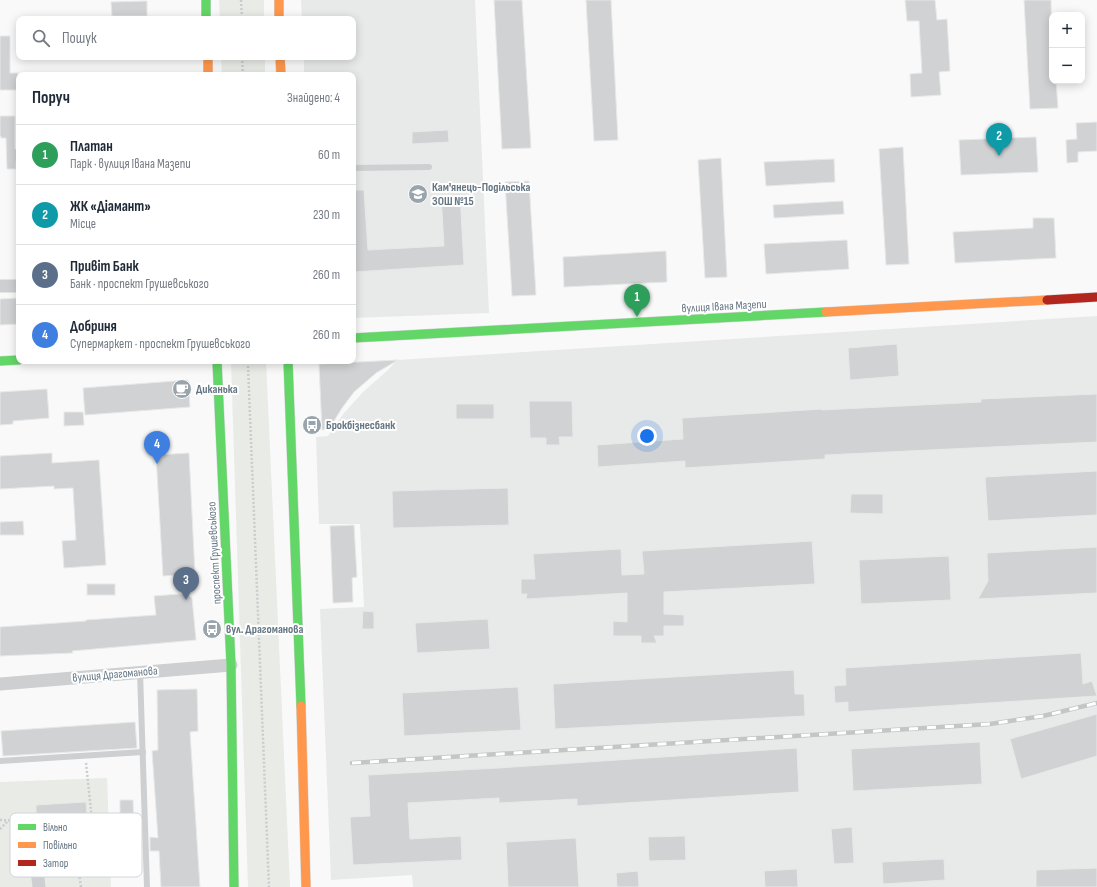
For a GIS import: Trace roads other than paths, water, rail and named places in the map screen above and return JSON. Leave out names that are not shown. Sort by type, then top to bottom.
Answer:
[{"type":"main road","points":[[206,0],[206,16]]},
{"type":"main road","points":[[279,0],[279,16]]},
{"type":"main road","points":[[208,60],[208,72]]},
{"type":"main road","points":[[280,60],[281,72]]},
{"type":"main road","name":"вулиця Івана Мазепи","points":[[356,338],[1097,297]]},
{"type":"main road","points":[[0,361],[16,360]]},
{"type":"main road","name":"проспект Грушевського","points":[[217,364],[231,665],[234,887]]},
{"type":"main road","points":[[288,364],[300,664],[306,887]]},
{"type":"street","points":[[0,286],[16,286]]},
{"type":"street","name":"вулиця Драгоманова","points":[[0,684],[231,665]]},
{"type":"street","points":[[38,877],[39,887]]},
{"type":"lane","points":[[356,168],[429,167]]},
{"type":"lane","points":[[140,672],[147,887]]},
{"type":"lane","points":[[0,760],[143,752]]},
{"type":"railway","points":[[352,763],[990,724],[1043,716],[1097,703]]},
{"type":"place","name":"ЖК «Діамант»","points":[[999,156]]},
{"type":"place","name":"Кам'янець-Подільська ЗОШ №15","points":[[418,194]]},
{"type":"place","name":"Платан","points":[[637,317]]},
{"type":"place","name":"Диканька","points":[[182,389]]},
{"type":"place","name":"Брокбізнесбанк","points":[[312,425]]},
{"type":"place","name":"Добриня","points":[[157,464]]},
{"type":"place","name":"Привіт Банк","points":[[186,600]]},
{"type":"place","name":"вул. Драгоманова","points":[[212,629]]}]
